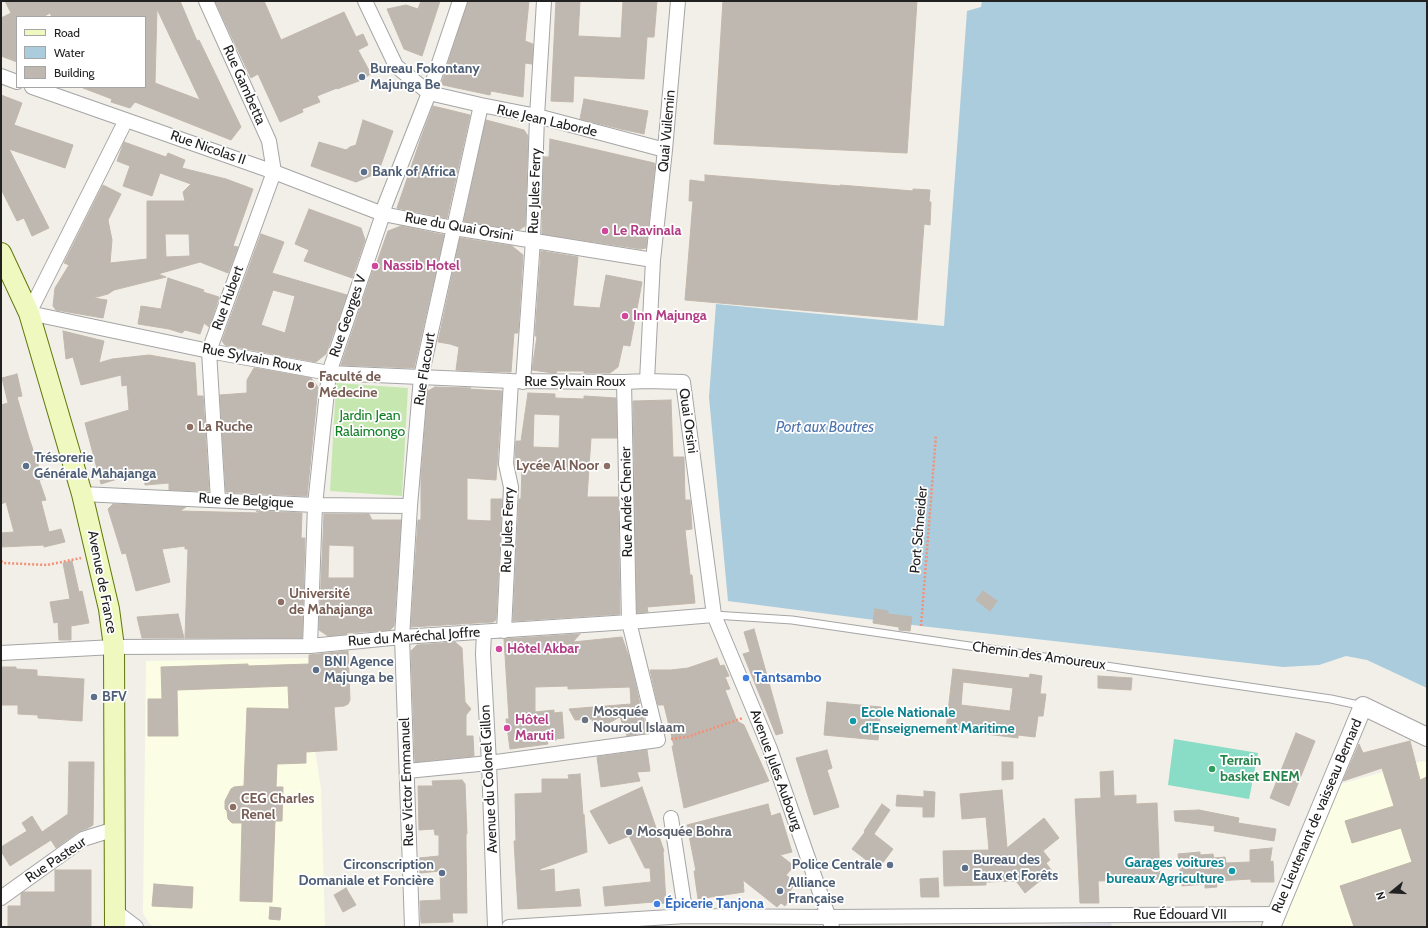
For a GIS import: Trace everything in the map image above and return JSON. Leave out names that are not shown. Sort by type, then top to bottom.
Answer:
[{"type":"main road","name":"Avenue de France","points":[[1,255],[29,313],[82,494],[109,609],[114,647],[115,919]]},
{"type":"street","name":"Rue Gambetta","points":[[206,1],[269,141],[274,172]]},
{"type":"street","points":[[365,1],[396,66],[429,93]]},
{"type":"street","name":"Rue Georges V","points":[[310,646],[315,505],[329,373],[382,214],[429,93],[460,1]]},
{"type":"street","name":"Rue Jules Ferry","points":[[504,631],[511,487],[506,464],[533,240],[537,116],[544,1]]},
{"type":"street","name":"Quai Vuilemin","points":[[653,260],[665,150],[678,1]]},
{"type":"street","points":[[1,76],[16,82]]},
{"type":"street","name":"Rue Nicolas II","points":[[35,88],[274,172],[382,214]]},
{"type":"street","name":"Rue Jean Laborde","points":[[429,93],[537,116],[665,150]]},
{"type":"street","name":"Rue Flacourt","points":[[402,637],[410,506],[421,377],[480,105]]},
{"type":"street","points":[[29,313],[126,120]]},
{"type":"street","name":"Rue Hubert","points":[[218,500],[209,351],[274,172]]},
{"type":"street","name":"Rue du Quai Orsini","points":[[382,214],[454,228],[653,260]]},
{"type":"street","points":[[647,381],[653,260]]},
{"type":"street","name":"Rue Sylvain Roux","points":[[29,313],[209,351],[329,373],[517,382],[647,381]]},
{"type":"street","name":"Quai Orsini","points":[[647,381],[683,382],[714,615]]},
{"type":"street","name":"Rue André Chenier","points":[[624,382],[629,622],[658,740]]},
{"type":"street","name":"Rue de Belgique","points":[[82,494],[315,505],[410,506]]},
{"type":"street","name":"Rue du Maréchal Joffre","points":[[1,653],[114,647],[310,646],[402,637],[714,615]]},
{"type":"street","name":"Avenue Jules Aubourg","points":[[714,615],[770,749],[830,922]]},
{"type":"street","name":"Avenue du Colonel Gillon","points":[[484,632],[483,654],[489,763],[495,927]]},
{"type":"street","name":"Rue Victor Emmanuel","points":[[402,637],[412,927]]},
{"type":"street","points":[[1363,706],[1427,737]]},
{"type":"street","name":"Rue Lieutenant de vaisseau Bernard","points":[[1273,921],[1363,706]]},
{"type":"street","points":[[407,771],[489,763],[658,740]]},
{"type":"street","points":[[671,818],[686,916]]},
{"type":"street","name":"Rue Pasteur","points":[[1,898],[83,839],[115,829]]},
{"type":"street","name":"Rue Édouard VII","points":[[509,927],[686,916],[830,922],[1273,921]]},
{"type":"street","points":[[115,919],[136,927]]},
{"type":"lane","name":"Chemin des Amoureux","points":[[714,615],[792,620],[1331,699],[1363,706]]},
{"type":"path","name":"Port Schneider","points":[[921,626],[936,436]]},
{"type":"path","points":[[1,562],[47,566],[97,554]]},
{"type":"path","points":[[658,740],[687,736],[756,713]]},
{"type":"shaded area","name":"CEG Charles Renel","points":[[308,658],[314,743],[321,789],[325,927],[154,927],[143,914],[146,661]]},
{"type":"shaded area","points":[[1423,761],[1427,762],[1427,927],[1278,927],[1337,785]]},
{"type":"shaded area","points":[[1111,923],[1112,927],[1041,927],[1041,926]]},
{"type":"green space","name":"Jardin Jean Ralaimongo","points":[[336,383],[408,388],[402,496],[330,491]]},
{"type":"green space","name":"Terrain basket ENEM","points":[[1174,739],[1258,753],[1249,799],[1168,785]]},
{"type":"water","name":"Port aux Boutres","points":[[982,1],[1427,1],[1427,688],[1367,660],[1346,656],[1319,665],[1283,667],[921,626],[728,601],[709,397],[716,304],[944,326],[967,11],[981,7]]},
{"type":"building","points":[[5,1],[180,1],[197,41],[199,40],[241,127],[231,140],[135,102],[130,108],[111,102],[112,99],[83,88],[146,88],[146,16],[52,16],[50,13],[45,16],[16,16],[16,62],[1,56],[1,18],[11,13]],"holes":[[[157,9],[200,100],[155,83]]]},
{"type":"building","points":[[215,1],[264,1],[281,40],[344,12],[356,37],[363,34],[368,45],[358,50],[371,74],[359,81],[317,96],[320,102],[302,109],[303,112],[280,122],[258,74],[251,78]]},
{"type":"building","points":[[421,1],[440,1],[422,56],[404,49],[387,9],[406,5],[418,9]]},
{"type":"building","points":[[468,1],[529,1],[525,41],[533,44],[532,64],[525,63],[523,97],[491,91],[490,95],[443,85],[442,82]]},
{"type":"building","points":[[556,1],[580,1],[578,36],[621,38],[623,1],[657,1],[654,37],[647,37],[644,79],[574,76],[573,102],[551,101]]},
{"type":"building","points":[[723,1],[917,1],[907,153],[714,144]]},
{"type":"building","points":[[1,95],[22,103],[14,125],[73,145],[65,168],[9,149],[49,228],[32,236],[24,218],[17,221],[1,189]]},
{"type":"building","points":[[584,99],[648,111],[644,134],[580,119]]},
{"type":"building","points":[[433,106],[470,115],[447,218],[397,208]]},
{"type":"building","points":[[363,120],[393,131],[378,173],[356,182],[311,166],[319,142],[346,150],[356,145]]},
{"type":"building","points":[[486,120],[524,130],[528,136],[525,226],[519,230],[464,221]]},
{"type":"building","points":[[550,139],[655,164],[646,248],[641,249],[542,234],[544,157],[549,157]]},
{"type":"building","points":[[124,142],[166,157],[168,153],[185,160],[182,168],[226,179],[253,189],[233,246],[238,247],[228,273],[200,262],[158,274],[166,277],[114,290],[108,294],[93,298],[107,300],[103,318],[56,310],[53,306],[55,288],[69,265],[64,263],[103,185],[121,194],[108,220],[112,240],[110,263],[147,259],[147,201],[185,201],[183,192],[191,184],[160,173],[152,196],[123,186],[130,166],[117,161]],"holes":[[[165,234],[189,234],[190,256],[166,257]]]},
{"type":"building","points":[[705,175],[913,191],[913,189],[930,190],[930,225],[924,224],[917,320],[685,300],[693,201],[689,201],[690,180],[705,182]]},
{"type":"building","points":[[309,209],[361,228],[365,240],[352,278],[304,261],[309,250],[295,244]]},
{"type":"building","points":[[401,226],[444,235],[414,368],[341,365],[375,264],[376,265],[388,231]]},
{"type":"building","points":[[261,234],[284,242],[272,273],[347,295],[326,354],[316,362],[225,345],[222,341]],"holes":[[[273,290],[295,296],[285,333],[261,325]]]},
{"type":"building","points":[[460,238],[512,246],[523,255],[518,333],[514,333],[511,372],[456,370],[459,347],[438,342]]},
{"type":"building","points":[[541,251],[578,257],[573,306],[600,308],[606,275],[642,282],[630,346],[623,345],[618,367],[610,373],[557,371],[556,373],[553,373],[532,370],[537,336],[535,336]]},
{"type":"building","points":[[168,278],[204,290],[203,292],[219,297],[209,327],[204,323],[200,334],[185,330],[182,333],[169,329],[138,324],[141,306],[161,309]]},
{"type":"building","points":[[63,331],[104,341],[99,363],[112,359],[149,355],[195,363],[197,396],[203,396],[209,491],[169,490],[169,483],[145,485],[144,471],[101,484],[85,423],[129,410],[127,385],[122,386],[121,375],[81,385],[73,357],[66,359]]},
{"type":"building","points":[[254,368],[311,378],[318,387],[307,496],[226,492],[220,395],[247,393],[247,380]]},
{"type":"building","points":[[17,374],[22,396],[17,397],[43,479],[39,480],[46,500],[41,501],[49,532],[61,529],[65,542],[44,547],[44,545],[1,547],[1,533],[14,532],[6,502],[1,504],[1,405],[8,403],[2,378]]},
{"type":"building","points":[[435,387],[502,391],[496,480],[467,478],[467,520],[491,521],[491,499],[502,499],[496,620],[493,622],[411,627],[418,520],[421,520],[421,478],[428,391]]},
{"type":"building","points":[[528,393],[555,394],[555,398],[584,399],[584,396],[616,398],[617,438],[591,438],[587,497],[618,497],[620,614],[513,621],[522,465],[515,465],[516,441],[521,441]],"holes":[[[534,414],[560,415],[559,448],[533,447]]]},
{"type":"building","points":[[671,400],[673,457],[684,457],[685,500],[690,500],[692,529],[685,530],[695,603],[647,607],[648,612],[637,613],[633,401]]},
{"type":"building","points":[[113,504],[186,507],[180,511],[260,513],[256,511],[302,513],[301,538],[305,538],[302,638],[185,638],[188,549],[185,549],[185,546],[162,549],[170,582],[136,591],[126,553],[122,554],[108,509]]},
{"type":"building","points":[[324,514],[369,514],[372,520],[401,520],[394,626],[390,630],[328,636],[319,630]],"holes":[[[329,545],[354,546],[354,578],[328,578]]]},
{"type":"building","points":[[72,561],[79,592],[82,591],[89,623],[71,626],[71,640],[59,640],[58,622],[54,623],[50,602],[70,599],[63,563]]},
{"type":"building","points":[[983,591],[997,601],[990,611],[976,600]]},
{"type":"building","points":[[875,609],[888,611],[888,614],[912,617],[910,631],[899,630],[899,627],[873,623]]},
{"type":"building","points":[[178,614],[184,638],[142,638],[137,617]]},
{"type":"building","points":[[754,629],[783,733],[776,735],[743,654],[750,652],[744,632]]},
{"type":"building","points":[[580,634],[573,642],[622,637],[630,660],[639,704],[647,730],[645,733],[627,736],[620,717],[594,731],[592,719],[575,720],[569,709],[631,704],[630,687],[568,689],[568,686],[535,687],[535,712],[554,710],[554,713],[562,712],[564,738],[547,741],[548,744],[510,749],[506,719],[509,719],[504,639]]},
{"type":"building","points":[[455,642],[462,648],[465,702],[471,709],[466,715],[466,736],[473,736],[474,756],[415,762],[411,651],[417,645]]},
{"type":"building","points":[[348,651],[350,700],[348,704],[344,706],[334,707],[337,750],[306,752],[306,763],[277,764],[276,787],[283,787],[282,821],[275,821],[272,902],[240,901],[242,823],[232,823],[228,819],[227,811],[225,809],[225,801],[231,789],[234,787],[244,786],[247,708],[289,709],[288,686],[177,690],[178,736],[148,736],[148,699],[162,699],[161,667],[248,664],[248,666],[309,664],[309,655]]},
{"type":"building","points":[[717,658],[720,666],[724,665],[729,676],[725,677],[730,689],[725,690],[737,721],[744,725],[769,781],[684,808],[672,746],[674,746],[664,705],[658,705],[650,670],[688,668]]},
{"type":"building","points":[[1,667],[16,667],[16,669],[37,670],[37,676],[84,679],[82,721],[38,718],[38,715],[18,714],[18,705],[1,705]]},
{"type":"building","points":[[953,669],[1029,678],[1030,674],[1042,676],[1040,694],[1046,694],[1043,716],[1038,716],[1035,737],[1018,735],[1018,738],[946,729]],"holes":[[[963,682],[1013,688],[1010,711],[961,705]]]},
{"type":"building","points":[[1098,676],[1132,678],[1131,690],[1098,688]]},
{"type":"building","name":"Ecole Nationale d'Enseignement Maritime","points":[[827,702],[881,707],[878,740],[824,735]]},
{"type":"building","points":[[1296,733],[1315,741],[1289,806],[1270,798]]},
{"type":"building","points":[[1410,741],[1420,780],[1427,777],[1427,927],[1354,927],[1340,886],[1412,862],[1401,828],[1352,843],[1345,821],[1394,806],[1382,768],[1343,781],[1359,744],[1363,753]]},
{"type":"building","points":[[647,750],[650,771],[637,772],[640,781],[601,787],[597,757]]},
{"type":"building","points":[[827,750],[832,768],[827,770],[839,807],[814,815],[796,758]]},
{"type":"building","points":[[69,762],[94,762],[93,825],[78,832],[56,848],[51,840],[10,866],[1,851],[1,847],[27,831],[22,823],[32,816],[42,832],[68,814]]},
{"type":"building","points":[[1002,762],[1013,762],[1013,779],[1002,780]]},
{"type":"building","points":[[1113,771],[1114,796],[1136,795],[1136,804],[1157,803],[1160,879],[1098,881],[1099,903],[1080,903],[1075,799],[1101,798],[1100,772]]},
{"type":"building","points":[[580,774],[587,852],[540,869],[540,871],[554,869],[555,892],[579,889],[581,906],[518,909],[514,841],[516,841],[515,794],[542,793],[542,779],[569,779],[568,775]]},
{"type":"building","points":[[462,780],[465,784],[467,834],[467,913],[452,913],[453,922],[421,923],[420,901],[441,900],[440,871],[420,873],[419,858],[439,856],[439,835],[435,835],[434,829],[419,830],[418,786],[433,786],[432,781]]},
{"type":"building","points":[[642,787],[664,851],[666,903],[653,904],[653,902],[605,906],[603,887],[651,882],[650,868],[645,868],[629,836],[609,844],[590,811]]},
{"type":"building","points":[[1002,790],[1007,848],[1044,818],[1059,838],[1043,851],[1050,860],[1046,863],[1052,871],[1025,893],[1016,881],[986,882],[986,885],[944,886],[943,851],[989,850],[986,817],[962,819],[960,794]]},
{"type":"building","points":[[924,791],[935,792],[934,817],[923,817],[923,807],[896,806],[897,795],[924,797]]},
{"type":"building","points":[[768,804],[771,816],[780,813],[792,852],[780,855],[794,866],[786,875],[796,883],[790,891],[794,894],[785,906],[781,903],[777,907],[743,880],[744,892],[698,899],[694,871],[696,871],[687,825]]},
{"type":"building","points":[[882,804],[890,810],[874,834],[893,849],[878,869],[852,849],[865,832],[864,831]]},
{"type":"building","points":[[1199,810],[1239,818],[1238,823],[1276,829],[1274,841],[1214,831],[1215,826],[1175,821],[1174,811]]},
{"type":"building","points":[[1272,848],[1270,862],[1273,861],[1274,882],[1251,882],[1251,879],[1216,881],[1217,887],[1205,888],[1205,884],[1182,886],[1178,854],[1200,852],[1200,855],[1213,854],[1214,858],[1225,857],[1226,863],[1250,862],[1250,850]]},
{"type":"building","points":[[55,870],[91,870],[91,927],[8,927],[8,906],[21,906],[21,894],[23,892],[55,892]]},
{"type":"building","points":[[938,878],[939,897],[921,897],[920,879]]},
{"type":"building","points":[[154,884],[193,887],[192,908],[152,906]]},
{"type":"building","points":[[346,888],[356,905],[343,912],[334,895]]},
{"type":"building","points":[[270,907],[281,908],[280,920],[269,919]]},
{"type":"place","name":"Bureau Fokontany Majunga Be","points":[[362,77]]},
{"type":"place","name":"Bank of Africa","points":[[364,172]]},
{"type":"place","name":"Le Ravinala","points":[[605,231]]},
{"type":"place","name":"Nassib Hotel","points":[[375,266]]},
{"type":"place","name":"Inn Majunga","points":[[625,316]]},
{"type":"place","name":"Faculté de Médecine","points":[[311,385]]},
{"type":"place","name":"La Ruche","points":[[190,427]]},
{"type":"place","name":"Trésorerie Générale Mahajanga","points":[[26,466]]},
{"type":"place","name":"Lycée Al Noor","points":[[607,466]]},
{"type":"place","name":"Université de Mahajanga","points":[[281,602]]},
{"type":"place","name":"Hôtel Akbar","points":[[499,649]]},
{"type":"place","name":"BNI Agence Majunga be","points":[[316,670]]},
{"type":"place","name":"Tantsambo","points":[[746,678]]},
{"type":"place","name":"BFV","points":[[94,697]]},
{"type":"place","name":"Mosquée Nouroul Islaam","points":[[585,720]]},
{"type":"place","name":"Ecole Nationale d'Enseignement Maritime","points":[[853,721]]},
{"type":"place","name":"Hôtel Maruti","points":[[507,728]]},
{"type":"place","name":"Terrain basket ENEM","points":[[1212,769]]},
{"type":"place","name":"CEG Charles Renel","points":[[233,807]]},
{"type":"place","name":"Mosquée Bohra","points":[[629,832]]},
{"type":"place","name":"Police Centrale","points":[[890,865]]},
{"type":"place","name":"Bureau des Eaux et Forêts","points":[[965,868]]},
{"type":"place","name":"Garages voitures bureaux Agriculture","points":[[1232,871]]},
{"type":"place","name":"Circonscription Domaniale et Foncière","points":[[442,873]]},
{"type":"place","name":"Alliance Française","points":[[780,891]]},
{"type":"place","name":"Épicerie Tanjona","points":[[657,904]]}]
